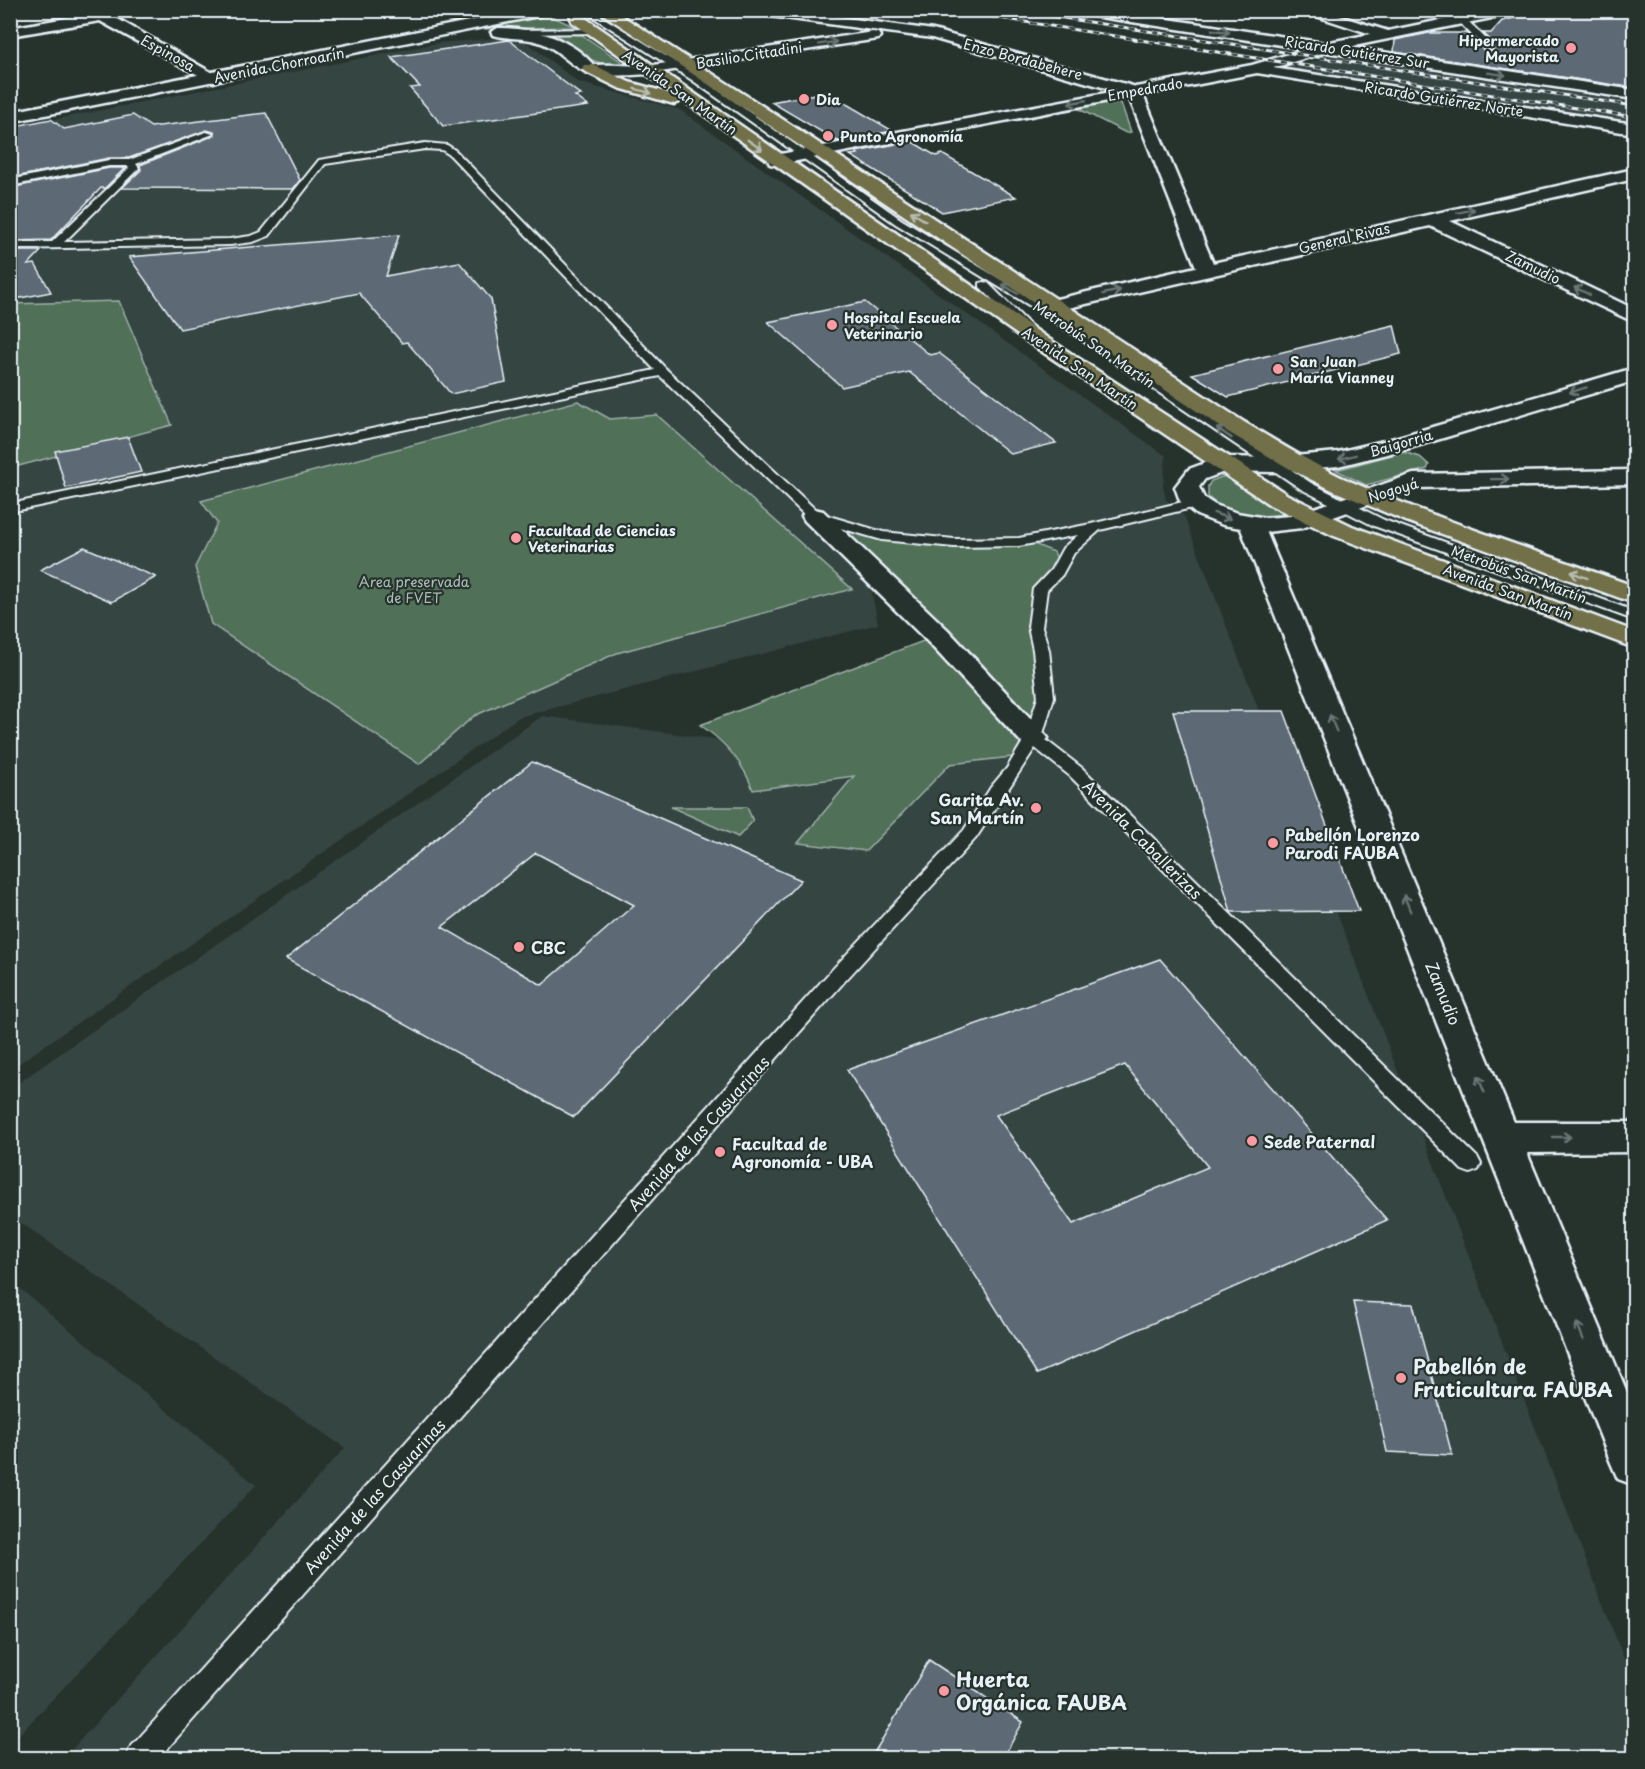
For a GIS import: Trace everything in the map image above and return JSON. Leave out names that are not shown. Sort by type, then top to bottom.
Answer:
[{"type":"main road","name":"Avenida San Martín","points":[[576,10],[577,19],[699,106],[797,155],[1055,305],[1236,427],[1298,464],[1368,497],[1635,595]]},
{"type":"main road","name":"Avenida San Martín","points":[[603,10],[1042,343],[1259,488],[1328,512],[1635,639]]},
{"type":"main road","points":[[589,68],[624,85],[699,106]]},
{"type":"street","name":"Enzo Bordabehere","points":[[755,10],[933,34],[1134,91]]},
{"type":"street","name":"Ricardo Gutiérrez Sur","points":[[1080,10],[1635,95]]},
{"type":"street","points":[[1304,10],[1390,35]]},
{"type":"street","name":"Empedrado","points":[[797,155],[1254,69],[1328,47],[1465,17],[1511,10]]},
{"type":"street","name":"Avenida Chorroarín","points":[[10,117],[401,41],[542,11]]},
{"type":"street","points":[[10,32],[96,13],[124,12]]},
{"type":"street","name":"Espinosa","points":[[96,13],[214,78]]},
{"type":"street","name":"Basilio Cittadini","points":[[589,68],[618,71],[647,70],[908,31]]},
{"type":"street","points":[[401,41],[475,33],[522,32],[550,38],[589,68]]},
{"type":"street","name":"Ricardo Gutiérrez Norte","points":[[1254,69],[1635,129]]},
{"type":"street","points":[[1134,91],[1206,269]]},
{"type":"street","points":[[1569,119],[1607,141]]},
{"type":"street","name":"General Rivas","points":[[1055,305],[1206,269],[1635,174]]},
{"type":"street","name":"Zamudio","points":[[1431,219],[1635,316]]},
{"type":"street","name":"Baigorria","points":[[1185,506],[1189,496],[1187,487],[1191,479],[1206,469],[1224,464],[1298,464],[1338,459],[1395,445],[1635,374]]},
{"type":"street","points":[[1395,445],[1413,448],[1432,458],[1438,465],[1441,480]]},
{"type":"street","name":"Nogoyá","points":[[1185,506],[1251,524],[1266,525],[1293,523],[1413,481],[1635,477]]},
{"type":"street","name":"Avenida Caballerizas","points":[[814,516],[938,636],[1034,738]]},
{"type":"street","name":"Zamudio","points":[[1251,524],[1635,1462]]},
{"type":"street","points":[[1503,1138],[1635,1137]]},
{"type":"lane","name":"Metrobús San Martín","points":[[585,10],[675,66],[770,138],[899,222],[1044,310],[1328,512],[1364,528],[1635,626]]},
{"type":"lane","points":[[1465,17],[1489,47]]},
{"type":"lane","points":[[522,32],[594,31]]},
{"type":"lane","name":"Metrobús San Martín","points":[[624,52],[675,66]]},
{"type":"lane","points":[[10,183],[109,163],[130,163],[209,134]]},
{"type":"lane","points":[[10,246],[230,242],[253,239],[265,234],[322,162],[425,146],[444,147],[453,153],[663,372],[814,516],[882,536],[954,543],[1019,542],[1095,527]]},
{"type":"lane","name":"Metrobús San Martín","points":[[797,155],[887,225],[1263,465],[1328,512],[1394,529],[1635,616]]},
{"type":"lane","points":[[55,245],[134,168],[130,163]]},
{"type":"lane","name":"Metrobús San Martín","points":[[984,285],[1042,343]]},
{"type":"lane","points":[[10,508],[663,372]]},
{"type":"lane","name":"Avenida de las Casuarinas","points":[[140,1758],[829,986],[970,834],[1034,738],[1047,697],[1041,650],[1035,627],[1038,599],[1040,589],[1057,572],[1068,551],[1095,527],[1185,506]]},
{"type":"lane","points":[[1019,542],[1047,548],[1058,557],[1060,564]]},
{"type":"lane","name":"Avenida Caballerizas","points":[[1034,738],[1076,772],[1470,1164]]},
{"type":"shaded area","name":"Facultad de Agronomía - UBA","points":[[515,37],[522,39],[578,82],[680,110],[1166,456],[1163,486],[1166,500],[1184,516],[1634,1685],[1634,1758],[64,1758],[345,1448],[11,1216],[11,1088],[542,716],[924,767],[935,594],[867,568],[878,624],[519,717],[11,1069],[11,128],[438,43]]},
{"type":"shaded area","points":[[1332,56],[1634,102],[1634,124],[1287,70]]},
{"type":"shaded area","points":[[10,1281],[256,1485],[11,1743]]},
{"type":"green space","points":[[549,15],[575,27],[476,29]]},
{"type":"green space","points":[[554,33],[582,35],[628,66],[596,62]]},
{"type":"green space","points":[[1104,103],[1121,103],[1131,132],[1126,133],[1077,108]]},
{"type":"green space","points":[[119,301],[172,425],[11,468],[11,304]]},
{"type":"green space","name":"Area preservada de FVET","points":[[578,401],[610,419],[657,415],[852,589],[617,653],[474,716],[419,764],[211,624],[195,567],[217,523],[201,501]]},
{"type":"green space","points":[[1403,452],[1420,457],[1429,465],[1427,469],[1366,485],[1336,470]]},
{"type":"green space","points":[[1227,475],[1291,513],[1269,516],[1248,515],[1217,504],[1208,497],[1208,486],[1211,481]]},
{"type":"green space","points":[[814,516],[921,541],[1029,542],[1054,552],[1060,565],[1040,589],[1037,608],[1046,697],[1021,756],[950,764],[866,851],[798,843],[854,776],[753,790],[744,770],[732,753],[700,725],[937,636]]},
{"type":"green space","points":[[671,807],[747,807],[753,821],[738,837]]},
{"type":"building","name":"Hipermercado Mayorista","points":[[1545,10],[1635,10],[1635,88],[1394,52],[1395,40],[1429,33],[1467,33],[1484,51],[1492,51],[1494,43],[1483,33],[1491,33],[1502,21]]},
{"type":"building","points":[[509,40],[581,95],[575,96],[588,106],[443,126],[410,88],[420,87],[391,57]]},
{"type":"building","points":[[826,92],[893,131],[837,141],[771,102]]},
{"type":"building","points":[[266,113],[300,180],[293,189],[122,188],[141,170],[140,165],[215,135],[214,132],[207,130],[129,158],[109,158],[10,178],[10,127],[51,119],[64,129],[133,115],[151,127]]},
{"type":"building","points":[[911,141],[936,156],[942,154],[1016,197],[942,212],[850,155]]},
{"type":"building","points":[[109,168],[125,168],[105,188],[101,188],[51,240],[10,241],[10,188]]},
{"type":"building","points":[[399,235],[386,276],[459,262],[491,299],[506,382],[451,394],[407,342],[402,343],[359,293],[180,329],[129,257]]},
{"type":"building","points":[[10,251],[41,251],[28,265],[35,264],[51,292],[10,300]]},
{"type":"building","points":[[865,302],[930,355],[939,353],[1056,443],[1011,454],[909,372],[842,387],[768,322]]},
{"type":"building","name":"San Juan María Vianney","points":[[1394,325],[1401,354],[1228,397],[1192,374]]},
{"type":"building","points":[[128,437],[141,472],[66,488],[55,451]]},
{"type":"building","points":[[84,547],[156,577],[112,602],[40,570]]},
{"type":"building","name":"Pabellón Lorenzo Parodi FAUBA","points":[[1173,711],[1284,711],[1359,911],[1231,912]]},
{"type":"building","name":"CBC","points":[[532,762],[801,880],[574,1117],[286,959]],"holes":[[[536,853],[634,905],[542,985],[442,927]]]},
{"type":"building","name":"Sede Paternal","points":[[1160,959],[1387,1220],[1037,1374],[847,1070]],"holes":[[[1125,1065],[1208,1167],[1073,1224],[996,1115]]]},
{"type":"building","name":"Pabellón de Fruticultura FAUBA","points":[[1353,1302],[1413,1304],[1452,1455],[1387,1452]]},
{"type":"building","name":"Huerta Orgánica FAUBA","points":[[929,1660],[1023,1722],[1003,1758],[871,1758]]},
{"type":"railway","points":[[948,10],[1634,117]]},
{"type":"railway","points":[[1011,10],[1634,106]]},
{"type":"place","name":"Hipermercado Mayorista","points":[[1571,48]]},
{"type":"place","name":"Dia","points":[[804,99]]},
{"type":"place","name":"Punto Agronomía","points":[[828,136]]},
{"type":"place","name":"Hospital Escuela Veterinario","points":[[832,325]]},
{"type":"place","name":"San Juan María Vianney","points":[[1278,369]]},
{"type":"place","name":"Facultad de Ciencias Veterinarias","points":[[516,538]]},
{"type":"place","name":"Garita Av. San Martín","points":[[1036,808]]},
{"type":"place","name":"Pabellón Lorenzo Parodi FAUBA","points":[[1273,843]]},
{"type":"place","name":"CBC","points":[[519,947]]},
{"type":"place","name":"Sede Paternal","points":[[1252,1141]]},
{"type":"place","name":"Facultad de Agronomía - UBA","points":[[720,1152]]},
{"type":"place","name":"Pabellón de Fruticultura FAUBA","points":[[1401,1378]]},
{"type":"place","name":"Huerta Orgánica FAUBA","points":[[944,1691]]}]
